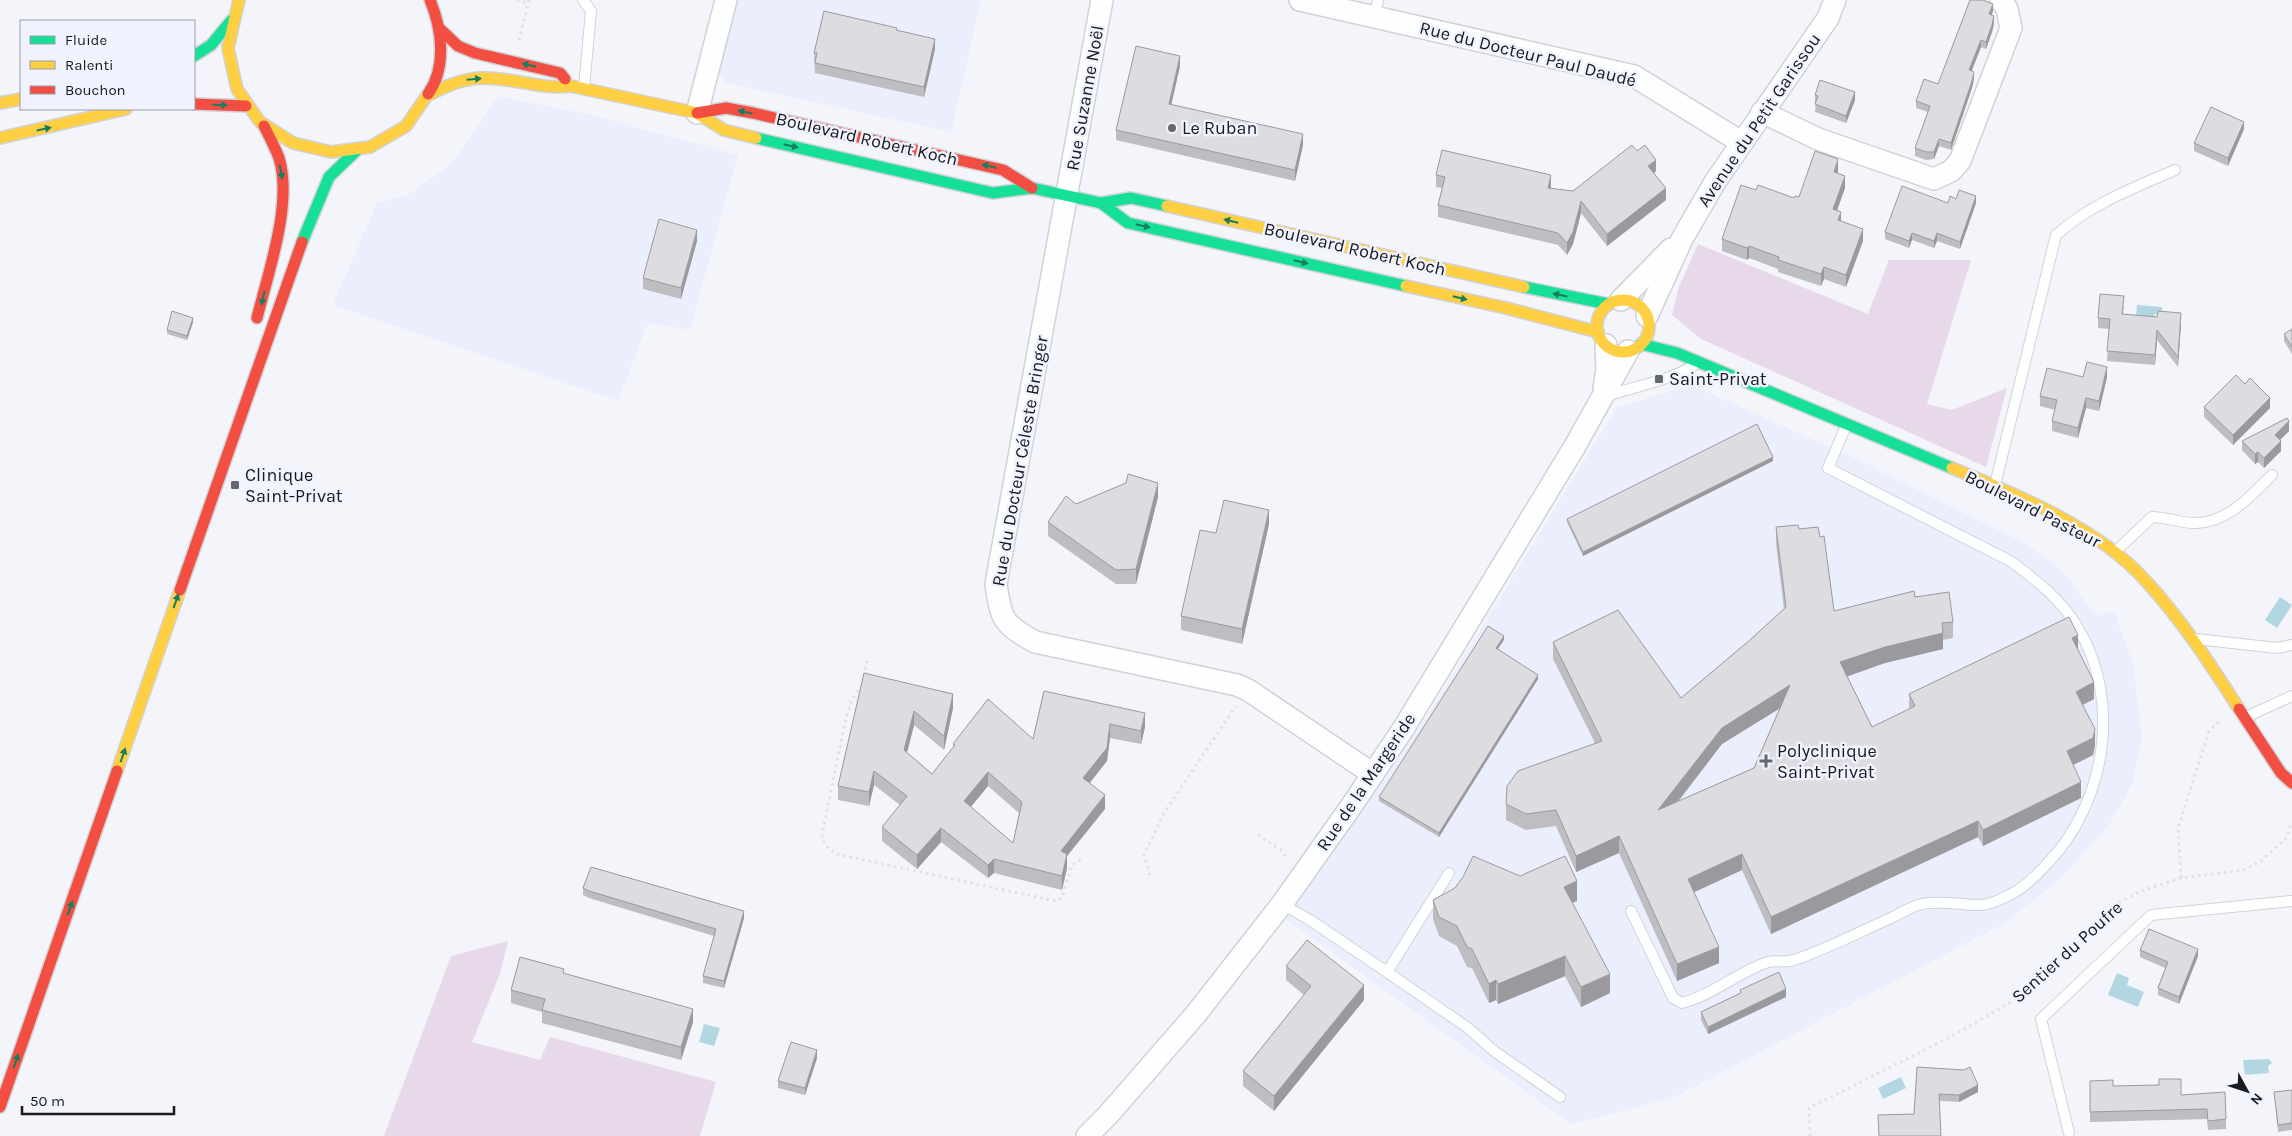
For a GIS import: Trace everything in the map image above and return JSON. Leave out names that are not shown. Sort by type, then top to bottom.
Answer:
[{"type":"main road","points":[[239,0],[231,21],[228,45],[230,65],[235,84],[246,106],[264,126],[281,138],[302,147],[324,152],[357,150],[386,139],[403,127],[417,113],[429,95],[440,63],[439,28],[430,0]]},
{"type":"main road","points":[[195,55],[211,45],[231,21]]},
{"type":"main road","name":"Boulevard Robert Koch","points":[[439,28],[458,46],[475,53],[560,72],[571,86]]},
{"type":"main road","name":"Boulevard Robert Koch","points":[[429,95],[448,85],[487,78],[556,89],[571,86],[696,113],[724,130],[993,193],[1032,188]]},
{"type":"main road","points":[[0,104],[20,99]]},
{"type":"main road","points":[[195,104],[246,106]]},
{"type":"main road","name":"Boulevard Robert Koch","points":[[696,113],[726,108],[1003,170],[1032,188],[1067,196],[1101,203],[1131,198],[1497,282],[1615,302]]},
{"type":"main road","points":[[0,138],[122,110]]},
{"type":"main road","points":[[252,333],[261,306],[283,209],[283,181],[279,158],[264,126]]},
{"type":"main road","points":[[0,1107],[301,245],[329,177],[357,150]]},
{"type":"main road","name":"Boulevard Robert Koch","points":[[1101,203],[1128,223],[1506,308],[1602,339]]},
{"type":"main road","points":[[1615,302],[1636,304],[1648,321],[1648,333],[1634,348],[1620,351],[1602,339],[1599,317],[1615,302]]},
{"type":"main road","name":"Boulevard Pasteur","points":[[1648,321],[1680,353]]},
{"type":"main road","name":"Boulevard Pasteur","points":[[1634,348],[1658,346],[1680,353],[1995,486],[2085,531],[2114,552],[2145,580],[2190,638],[2281,773],[2292,783]]},
{"type":"street","points":[[696,113],[726,0]]},
{"type":"street","name":"Rue Suzanne Noël","points":[[1067,196],[1102,0]]},
{"type":"street","name":"Rue du Docteur Paul Daudé","points":[[1300,0],[1377,9],[1634,76],[1741,142]]},
{"type":"street","name":"Avenue du Petit Garissou","points":[[1648,321],[1682,239],[1741,142],[1828,18],[1835,0]]},
{"type":"street","points":[[1762,112],[1818,138],[1934,178],[1951,171],[1960,162],[2011,28],[2007,9],[2001,0]]},
{"type":"street","name":"Rue du Docteur Céleste Bringer","points":[[1067,196],[996,584],[1000,614],[1015,631],[1035,642],[1237,686],[1259,697],[1373,774]]},
{"type":"street","name":"Avenue du Petit Garissou","points":[[1615,302],[1682,239]]},
{"type":"street","name":"Rue de la Margeride","points":[[1602,339],[1607,369],[1602,396]]},
{"type":"street","name":"Rue de la Margeride","points":[[1087,1136],[1108,1115],[1196,1014],[1282,904],[1373,774],[1405,726],[1602,396],[1634,348]]},
{"type":"lane","points":[[583,0],[590,11],[584,89]]},
{"type":"lane","points":[[1995,486],[2056,235],[2073,220],[2107,200],[2175,170]]},
{"type":"lane","points":[[1602,396],[1689,369],[1698,362]]},
{"type":"lane","points":[[1631,911],[1674,998],[1682,1004],[1769,962],[1793,960],[1922,904],[1954,902],[1980,905],[2011,894],[2032,879],[2060,850],[2079,821],[2093,789],[2100,756],[2104,718],[2102,687],[2092,657],[2078,628],[2058,600],[2012,562],[1828,468],[1847,425]]},
{"type":"lane","points":[[2114,552],[2152,517],[2162,517],[2193,524],[2212,522],[2236,509],[2272,475]]},
{"type":"lane","points":[[2190,638],[2276,648],[2292,645]]},
{"type":"lane","points":[[2243,714],[2292,696]]},
{"type":"lane","points":[[1387,972],[1449,873]]},
{"type":"lane","points":[[2069,1133],[2041,1019],[2150,915],[2292,900]]},
{"type":"lane","points":[[1282,904],[1310,920],[1468,1028],[1494,1051],[1560,1098]]},
{"type":"path","points":[[517,0],[528,2],[519,40]]},
{"type":"path","points":[[868,657],[861,686],[852,699],[845,722],[822,835],[825,846],[836,854],[1056,902],[1062,898],[1072,865],[1084,858]]},
{"type":"path","points":[[1150,875],[1144,854],[1164,813],[1240,700],[1252,709],[1259,697]]},
{"type":"path","points":[[2181,878],[2178,828],[2209,732],[2220,721],[2243,714]]},
{"type":"path","name":"Sentier du Poufre","points":[[1810,1136],[1809,1108],[1952,1036],[2008,1004],[2038,982],[2118,903],[2140,891],[2181,878],[2244,870],[2261,861],[2287,837],[2292,822]]},
{"type":"path","points":[[1258,835],[1281,850],[1300,878]]},
{"type":"shaded area","points":[[738,0],[981,0],[951,132],[726,83],[717,72]]},
{"type":"shaded area","points":[[498,96],[591,115],[738,155],[690,330],[648,323],[618,401],[333,305],[377,203],[408,195],[452,163]]},
{"type":"shaded area","points":[[1698,244],[1868,314],[1889,260],[1971,260],[1927,404],[1952,410],[2007,388],[1986,467],[1701,339],[1672,315],[1679,287]]},
{"type":"shaded area","name":"Polyclinique Saint-Privat","points":[[1692,385],[1861,461],[2026,544],[2063,571],[2096,616],[2114,611],[2133,664],[2142,737],[2132,784],[2110,824],[2060,879],[2003,924],[1675,1097],[1571,1124],[1284,918],[1427,717],[1617,407]]},
{"type":"shaded area","points":[[508,941],[500,974],[472,1042],[540,1060],[550,1037],[716,1082],[700,1136],[384,1136],[451,956]]},
{"type":"water","points":[[2137,305],[2162,307],[2162,315],[2155,314],[2154,317],[2136,316]]},
{"type":"water","points":[[2280,597],[2292,605],[2277,628],[2265,620]]},
{"type":"water","points":[[2117,973],[2129,978],[2127,985],[2144,992],[2138,1007],[2108,995]]},
{"type":"water","points":[[704,1024],[720,1028],[714,1046],[699,1042]]},
{"type":"water","points":[[2269,1059],[2272,1063],[2268,1066],[2269,1073],[2245,1075],[2243,1060]]},
{"type":"water","points":[[1901,1077],[1906,1088],[1883,1099],[1878,1088]]},
{"type":"building","points":[[1970,0],[1983,0],[1993,4],[1989,14],[1994,16],[1992,25],[1986,42],[1981,40],[1969,70],[1974,72],[1972,81],[1951,143],[1939,139],[1934,152],[1926,152],[1915,148],[1930,106],[1916,101],[1924,79],[1938,84]]},
{"type":"building","points":[[824,11],[935,39],[924,87],[815,63],[817,53],[814,53]]},
{"type":"building","name":"Le Ruban","points":[[1136,46],[1180,56],[1169,104],[1303,134],[1295,170],[1116,130]]},
{"type":"building","points":[[1820,80],[1855,92],[1846,116],[1815,104],[1818,96],[1815,95]]},
{"type":"building","points":[[2211,107],[2244,122],[2228,158],[2194,143]]},
{"type":"building","points":[[1632,145],[1637,151],[1645,145],[1656,160],[1648,166],[1666,188],[1607,234],[1581,201],[1573,232],[1567,243],[1558,233],[1438,205],[1445,177],[1436,175],[1442,150],[1551,175],[1548,188],[1573,191]]},
{"type":"building","points":[[1815,151],[1838,159],[1834,172],[1845,176],[1833,209],[1841,212],[1838,220],[1863,229],[1846,275],[1824,267],[1821,274],[1778,260],[1779,257],[1749,246],[1747,248],[1722,239],[1741,185],[1756,190],[1758,185],[1794,198],[1795,196],[1799,197]]},
{"type":"building","points":[[1902,186],[1948,203],[1950,196],[1956,199],[1959,190],[1976,196],[1960,242],[1937,233],[1934,241],[1912,233],[1909,241],[1885,232]]},
{"type":"building","points":[[659,219],[697,230],[681,288],[643,278]]},
{"type":"building","points":[[2100,294],[2124,296],[2122,314],[2157,317],[2158,311],[2181,313],[2178,357],[2157,330],[2155,355],[2107,351],[2110,319],[2098,318]]},
{"type":"building","points":[[172,311],[193,318],[187,336],[167,330]]},
{"type":"building","points":[[2292,329],[2292,347],[2284,334]]},
{"type":"building","points":[[2087,362],[2107,367],[2099,401],[2086,398],[2078,428],[2052,421],[2057,400],[2040,396],[2047,368],[2083,377]]},
{"type":"building","points":[[2236,375],[2245,384],[2250,378],[2270,398],[2233,435],[2204,407]]},
{"type":"building","points":[[2287,418],[2289,421],[2275,435],[2281,441],[2264,458],[2258,452],[2255,454],[2242,441]]},
{"type":"building","points":[[1757,424],[1773,457],[1583,552],[1567,519]]},
{"type":"building","points":[[1128,474],[1158,483],[1136,569],[1116,570],[1048,522],[1066,496],[1076,504],[1126,483]]},
{"type":"building","points":[[1224,500],[1269,510],[1242,629],[1181,616],[1200,530],[1216,533]]},
{"type":"building","points":[[1798,525],[1799,529],[1818,527],[1820,537],[1824,536],[1834,611],[1914,591],[1915,597],[1949,592],[1953,622],[1942,623],[1943,633],[1885,647],[1840,662],[1872,727],[1915,706],[1909,694],[2069,617],[2078,635],[2072,638],[2094,682],[2076,692],[2095,729],[2093,738],[2067,751],[2081,782],[1983,830],[1978,821],[1771,917],[1742,854],[1688,879],[1719,947],[1677,964],[1619,836],[1576,856],[1556,810],[1526,814],[1506,804],[1507,786],[1518,771],[1602,741],[1553,642],[1618,610],[1681,698],[1786,607],[1776,527]],"holes":[[[1790,685],[1754,768],[1658,810],[1722,728]]]},
{"type":"building","points":[[1488,626],[1504,636],[1496,648],[1538,675],[1439,833],[1379,797]]},
{"type":"building","points":[[864,673],[953,694],[944,736],[914,711],[904,750],[932,774],[988,699],[1033,739],[1044,691],[1145,713],[1141,731],[1110,724],[1107,748],[1083,778],[1105,795],[1061,851],[1067,854],[1062,876],[994,859],[988,865],[941,828],[917,855],[882,827],[907,796],[874,771],[869,792],[838,786]],"holes":[[[988,772],[1022,802],[1013,843],[964,801]]]},
{"type":"building","points":[[1473,856],[1520,876],[1565,856],[1577,881],[1564,887],[1610,974],[1581,987],[1565,956],[1498,984],[1496,980],[1489,984],[1472,949],[1467,947],[1457,926],[1439,917],[1433,900],[1455,888],[1463,877]]},
{"type":"building","points":[[591,867],[744,911],[724,981],[703,976],[716,929],[589,891],[583,888]]},
{"type":"building","points":[[2149,929],[2198,949],[2179,997],[2158,988],[2168,962],[2140,950]]},
{"type":"building","points":[[1307,940],[1364,985],[1274,1096],[1243,1071],[1311,986],[1286,966]]},
{"type":"building","points":[[520,957],[564,969],[563,973],[693,1009],[681,1047],[542,1010],[545,999],[511,990]]},
{"type":"building","points":[[1779,972],[1786,989],[1708,1027],[1701,1012],[1741,993],[1740,990]]},
{"type":"building","points":[[791,1042],[817,1050],[805,1088],[778,1081]]},
{"type":"building","points":[[1917,1067],[1964,1070],[1970,1067],[1978,1085],[1959,1095],[1939,1094],[1941,1136],[1879,1136],[1878,1115],[1914,1114]]},
{"type":"building","points":[[2159,1079],[2181,1079],[2181,1095],[2225,1092],[2226,1119],[2208,1121],[2207,1109],[2090,1112],[2090,1081],[2113,1080],[2113,1086],[2159,1085]]},
{"type":"building","points":[[2292,1090],[2292,1123],[2278,1125],[2274,1092]]},
{"type":"traffic: fast","points":[[195,55],[211,45],[231,21]]},
{"type":"traffic: fast","points":[[756,138],[993,193],[1032,188],[1101,203],[1131,198],[1167,206]]},
{"type":"traffic: fast","points":[[302,242],[329,177],[357,150]]},
{"type":"traffic: fast","points":[[1101,203],[1128,223],[1406,286]]},
{"type":"traffic: fast","points":[[1524,287],[1608,304]]},
{"type":"traffic: fast","points":[[1641,344],[1677,353],[1952,468]]},
{"type":"traffic: slow","points":[[239,0],[228,48],[237,89],[260,122],[293,143],[331,152],[370,147],[406,126],[428,94]]},
{"type":"traffic: slow","points":[[429,95],[454,84],[481,78],[504,79],[548,86],[571,86],[697,113],[724,130],[756,138]]},
{"type":"traffic: slow","points":[[0,103],[20,99]]},
{"type":"traffic: slow","points":[[0,138],[122,110]]},
{"type":"traffic: slow","points":[[1167,206],[1524,287]]},
{"type":"traffic: slow","points":[[1406,286],[1506,308],[1598,332]]},
{"type":"traffic: slow","points":[[1623,300],[1633,302],[1641,308],[1647,316],[1649,326],[1647,336],[1641,344],[1633,350],[1623,352],[1613,350],[1605,344],[1599,336],[1597,326],[1599,316],[1605,308],[1613,302],[1623,300]]},
{"type":"traffic: slow","points":[[1952,468],[2055,514],[2104,544],[2126,561],[2145,580],[2183,626],[2239,709]]},
{"type":"traffic: slow","points":[[117,771],[180,590]]},
{"type":"traffic: jam","points":[[428,94],[438,72],[441,48],[440,35],[430,0]]},
{"type":"traffic: jam","points":[[439,28],[458,46],[475,53],[560,73],[565,79]]},
{"type":"traffic: jam","points":[[195,104],[246,106]]},
{"type":"traffic: jam","points":[[697,113],[726,108],[753,113],[1003,170],[1032,188]]},
{"type":"traffic: jam","points":[[257,318],[277,238],[283,196],[283,176],[279,158],[264,126]]},
{"type":"traffic: jam","points":[[180,590],[302,242]]},
{"type":"traffic: jam","points":[[2239,709],[2281,773],[2292,783]]},
{"type":"traffic: jam","points":[[0,1107],[117,771]]},
{"type":"place","name":"Le Ruban","points":[[1172,128]]},
{"type":"place","name":"Saint-Privat","points":[[1659,379]]},
{"type":"place","name":"Clinique Saint-Privat","points":[[235,485]]},
{"type":"place","name":"Polyclinique Saint-Privat","points":[[1766,761]]}]
